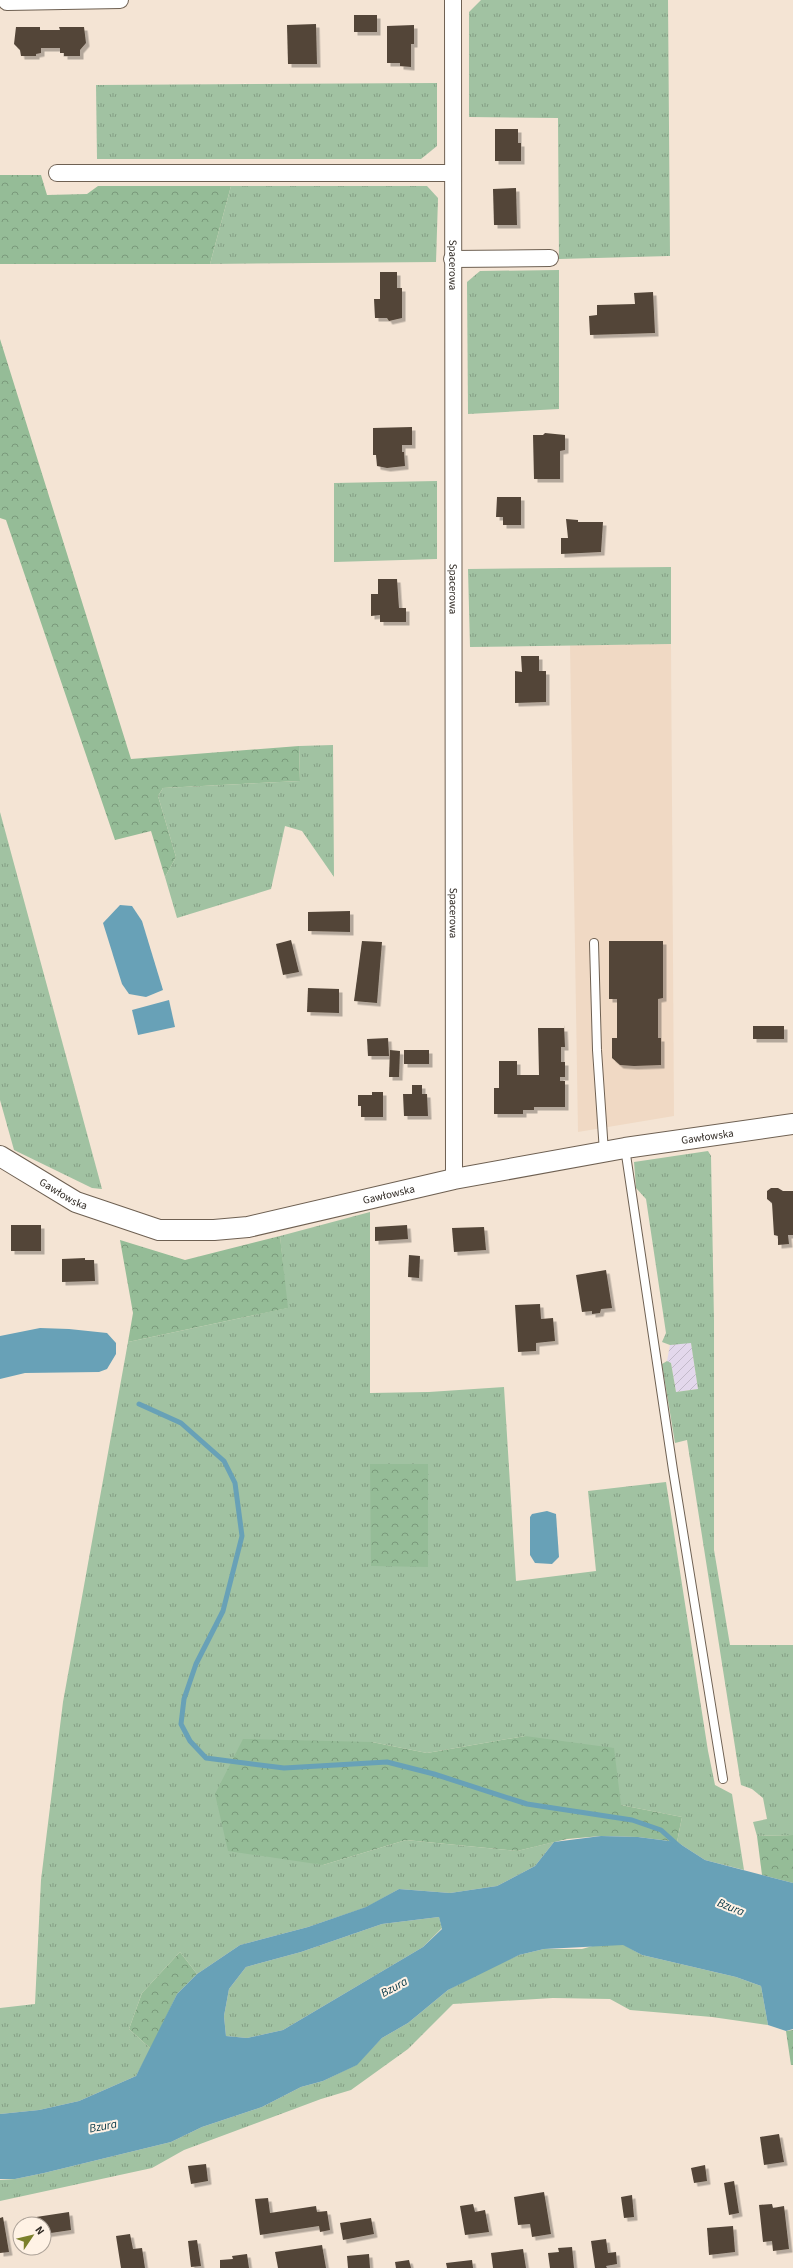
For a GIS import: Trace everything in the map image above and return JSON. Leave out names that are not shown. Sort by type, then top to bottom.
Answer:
[{"type":"street","points":[[7,2],[120,0]]},
{"type":"street","name":"Spacerowa","points":[[453,0],[452,259],[454,1179]]},
{"type":"street","points":[[57,173],[453,173]]},
{"type":"street","points":[[452,259],[550,258]]},
{"type":"street","name":"Gawłowska","points":[[0,1156],[76,1202],[159,1230],[214,1230],[248,1227],[454,1179],[626,1148],[793,1124]]},
{"type":"lane","points":[[594,944],[597,1050],[604,1152]]},
{"type":"lane","points":[[626,1148],[672,1462],[723,1779]]},
{"type":"shaded area","points":[[671,644],[674,1116],[578,1132],[570,645]]},
{"type":"shaded area","points":[[691,1342],[698,1389],[676,1392],[671,1363],[667,1361],[670,1345]]},
{"type":"green space","points":[[481,0],[668,0],[670,256],[559,259],[558,118],[469,117],[469,12]]},
{"type":"green space","points":[[437,83],[437,146],[421,159],[97,159],[96,85]]},
{"type":"green space","points":[[0,175],[41,175],[47,195],[87,194],[98,186],[231,186],[210,264],[0,264]]},
{"type":"green space","points":[[231,186],[427,186],[438,198],[436,262],[210,264]]},
{"type":"green space","points":[[559,270],[559,409],[468,414],[467,282],[480,271]]},
{"type":"green space","points":[[0,339],[131,759],[299,746],[300,781],[163,788],[158,796],[176,857],[165,877],[151,831],[115,840],[6,520],[0,518]]},
{"type":"green space","points":[[437,481],[437,559],[334,562],[334,483]]},
{"type":"green space","points":[[671,567],[671,644],[470,647],[468,569]]},
{"type":"green space","points":[[333,745],[334,877],[302,831],[285,826],[271,889],[177,918],[165,877],[176,857],[158,796],[163,788],[300,781],[299,746]]},
{"type":"green space","points":[[0,812],[102,1189],[92,1188],[14,1150],[0,1100]]},
{"type":"green space","points":[[708,1151],[711,1156],[714,1320],[714,1550],[730,1645],[793,1645],[793,1835],[757,1836],[753,1822],[767,1819],[763,1798],[752,1789],[741,1785],[687,1440],[675,1443],[662,1364],[667,1361],[671,1363],[676,1392],[698,1389],[691,1343],[670,1345],[662,1342],[666,1333],[646,1199],[636,1188],[634,1162]]},
{"type":"green space","points":[[370,1212],[370,1393],[429,1392],[504,1387],[516,1581],[596,1571],[588,1491],[666,1482],[708,1751],[715,1785],[732,1794],[744,1870],[705,1860],[677,1842],[682,1817],[621,1805],[525,1736],[427,1753],[372,1742],[323,1865],[406,1840],[517,1851],[554,1842],[535,1866],[497,1886],[450,1893],[399,1889],[367,1907],[308,1927],[240,1945],[197,1974],[180,1952],[142,1993],[129,2029],[151,2049],[136,2076],[79,2101],[39,2110],[0,2114],[0,2008],[35,2004],[41,1880],[63,1702],[128,1342],[287,1308],[280,1236]]},
{"type":"green space","points":[[280,1236],[288,1308],[128,1342],[133,1313],[120,1240],[185,1260]]},
{"type":"green space","points":[[370,1464],[428,1464],[428,1567],[371,1566]]},
{"type":"green space","points":[[525,1736],[614,1748],[621,1805],[682,1817],[677,1842],[638,1837],[601,1836],[567,1839],[517,1851],[406,1840],[323,1865],[228,1851],[215,1794],[243,1739],[372,1742],[427,1753]]},
{"type":"green space","points":[[793,1835],[793,1883],[762,1875],[757,1836]]},
{"type":"green space","points":[[439,1917],[442,1928],[423,1947],[283,2030],[247,2038],[226,2036],[224,2016],[229,1989],[246,1967],[301,1952],[382,1924]]},
{"type":"green space","points":[[596,1945],[624,1945],[642,1955],[736,1977],[761,1986],[768,2025],[712,2017],[630,2010],[610,1999],[553,1998],[453,2004],[408,2049],[351,2090],[321,2099],[184,2150],[152,2168],[0,2201],[0,2180],[15,2179],[44,2173],[171,2142],[202,2127],[262,2107],[301,2087],[323,2081],[356,2065],[382,2038],[408,2023],[448,1990],[485,1970],[519,1955],[544,1949],[582,1949]]},
{"type":"green space","points":[[180,1952],[197,1974],[177,1994],[151,2049],[129,2029],[142,1993]]},
{"type":"green space","points":[[793,2030],[793,2065],[791,2065],[786,2031]]},
{"type":"water","points":[[120,905],[132,906],[142,921],[163,990],[146,997],[129,994],[122,984],[103,923]]},
{"type":"water","points":[[169,1000],[175,1027],[138,1035],[132,1010]]},
{"type":"water","points":[[40,1328],[107,1333],[116,1343],[116,1354],[107,1369],[99,1372],[25,1373],[0,1379],[0,1336]]},
{"type":"water","points":[[547,1511],[556,1514],[559,1557],[552,1564],[535,1563],[530,1555],[530,1517],[532,1514]]},
{"type":"water","name":"Bzura","points":[[601,1836],[638,1837],[677,1842],[705,1860],[793,1883],[793,2029],[786,2031],[768,2025],[761,1986],[736,1977],[642,1955],[623,1945],[544,1949],[519,1955],[448,1990],[408,2023],[382,2038],[357,2065],[323,2081],[301,2087],[262,2107],[202,2127],[171,2142],[44,2173],[15,2179],[0,2179],[0,2114],[39,2110],[79,2101],[136,2076],[177,1994],[197,1974],[240,1945],[308,1927],[366,1907],[399,1889],[450,1893],[497,1886],[535,1866],[554,1842]],"holes":[[[439,1917],[442,1929],[423,1947],[283,2030],[247,2038],[226,2036],[224,2016],[229,1989],[246,1967],[301,1952],[382,1924]]]},
{"type":"building","points":[[354,15],[377,15],[377,32],[354,32]]},
{"type":"building","points":[[316,24],[317,64],[288,64],[287,25]]},
{"type":"building","points":[[414,25],[414,44],[411,44],[411,67],[400,66],[400,63],[387,63],[387,26]]},
{"type":"building","points":[[16,27],[40,27],[40,30],[60,30],[59,27],[84,27],[86,43],[80,50],[80,56],[64,56],[64,53],[60,53],[60,48],[41,48],[41,53],[36,54],[36,56],[21,56],[20,50],[14,44]]},
{"type":"building","points":[[495,129],[518,129],[518,143],[521,143],[521,161],[495,161]]},
{"type":"building","points":[[516,188],[517,225],[494,225],[493,189]]},
{"type":"building","points":[[380,272],[397,272],[397,288],[402,288],[402,318],[389,321],[387,318],[375,318],[374,299],[380,299]]},
{"type":"building","points":[[653,292],[655,333],[590,335],[589,316],[597,315],[597,305],[635,304],[634,293]]},
{"type":"building","points":[[412,427],[412,445],[402,445],[405,466],[387,468],[377,466],[376,455],[373,455],[373,428]]},
{"type":"building","points":[[545,433],[565,435],[565,450],[560,451],[560,479],[534,479],[533,435],[543,435]]},
{"type":"building","points":[[497,497],[521,497],[521,525],[503,525],[503,517],[496,517]]},
{"type":"building","points":[[566,519],[578,520],[578,522],[603,522],[601,552],[561,554],[561,538],[568,538]]},
{"type":"building","points":[[378,579],[397,579],[399,608],[406,608],[406,622],[380,622],[380,615],[371,616],[371,594],[378,594]]},
{"type":"building","points":[[521,656],[539,656],[539,671],[546,671],[546,702],[515,703],[515,671],[522,672]]},
{"type":"building","points":[[350,911],[350,932],[308,931],[308,912]]},
{"type":"building","points":[[291,940],[299,972],[283,975],[276,944]]},
{"type":"building","points":[[362,941],[382,942],[377,1003],[354,1001]]},
{"type":"building","points":[[609,941],[663,941],[663,998],[658,999],[658,1038],[661,1038],[661,1065],[620,1065],[612,1058],[612,1038],[617,1038],[617,999],[609,999]]},
{"type":"building","points":[[308,988],[339,989],[339,1013],[307,1012]]},
{"type":"building","points":[[564,1025],[565,1047],[561,1047],[561,1062],[565,1062],[565,1077],[560,1077],[560,1081],[565,1081],[565,1107],[534,1107],[534,1110],[523,1110],[523,1114],[494,1114],[494,1088],[499,1088],[499,1061],[517,1061],[517,1075],[539,1075],[538,1028],[564,1028]]},
{"type":"building","points":[[753,1026],[784,1026],[784,1039],[753,1039]]},
{"type":"building","points":[[388,1038],[389,1056],[368,1056],[367,1039]]},
{"type":"building","points":[[390,1050],[400,1051],[399,1077],[389,1077]]},
{"type":"building","points":[[404,1050],[429,1050],[429,1064],[404,1064]]},
{"type":"building","points":[[412,1085],[422,1085],[422,1094],[427,1094],[428,1116],[404,1116],[403,1094],[412,1094]]},
{"type":"building","points":[[372,1092],[383,1092],[383,1117],[361,1117],[361,1106],[358,1106],[358,1095],[372,1095]]},
{"type":"building","points":[[771,1188],[778,1188],[783,1191],[793,1191],[793,1235],[788,1235],[789,1244],[778,1245],[778,1236],[774,1235],[772,1203],[767,1199],[767,1191]]},
{"type":"building","points":[[11,1225],[41,1225],[41,1251],[11,1251]]},
{"type":"building","points":[[407,1225],[408,1239],[375,1241],[375,1227]]},
{"type":"building","points":[[484,1227],[486,1250],[454,1252],[452,1228]]},
{"type":"building","points":[[409,1255],[420,1256],[419,1278],[408,1277]]},
{"type":"building","points":[[85,1258],[85,1260],[94,1260],[95,1281],[62,1282],[62,1259]]},
{"type":"building","points":[[606,1270],[612,1308],[601,1309],[600,1313],[592,1314],[592,1311],[582,1312],[576,1275]]},
{"type":"building","points":[[540,1304],[541,1319],[553,1318],[555,1341],[536,1343],[536,1351],[518,1352],[515,1305]]},
{"type":"building","points":[[779,2134],[784,2162],[764,2165],[760,2137]]},
{"type":"building","points":[[206,2164],[208,2181],[191,2184],[188,2166]]},
{"type":"building","points":[[705,2165],[707,2181],[694,2183],[691,2168]]},
{"type":"building","points":[[734,2181],[739,2213],[729,2215],[724,2183]]},
{"type":"building","points":[[544,2192],[551,2234],[532,2237],[530,2224],[518,2225],[514,2197]]},
{"type":"building","points":[[632,2195],[634,2217],[624,2218],[621,2197]]},
{"type":"building","points":[[268,2198],[270,2213],[316,2206],[317,2212],[327,2211],[330,2230],[320,2232],[319,2226],[260,2235],[255,2199]]},
{"type":"building","points":[[473,2204],[475,2212],[485,2210],[489,2232],[465,2235],[460,2206]]},
{"type":"building","points":[[772,2204],[773,2208],[784,2206],[789,2249],[773,2251],[772,2241],[763,2242],[759,2205]]},
{"type":"building","points":[[69,2212],[71,2230],[52,2233],[52,2216],[43,2216]]},
{"type":"building","points":[[3,2217],[9,2252],[0,2253],[0,2218]]},
{"type":"building","points":[[371,2218],[374,2234],[343,2240],[340,2223]]},
{"type":"building","points":[[733,2226],[735,2252],[709,2255],[707,2228]]},
{"type":"building","points":[[130,2234],[133,2249],[142,2248],[145,2268],[121,2268],[116,2236]]},
{"type":"building","points":[[606,2239],[608,2253],[616,2252],[617,2264],[606,2266],[607,2268],[595,2268],[591,2241]]},
{"type":"building","points":[[197,2240],[201,2266],[191,2267],[188,2241]]},
{"type":"building","points":[[322,2245],[326,2268],[278,2268],[275,2252]]},
{"type":"building","points":[[572,2247],[574,2268],[550,2268],[548,2253],[559,2252],[558,2248]]},
{"type":"building","points":[[523,2249],[526,2268],[493,2268],[491,2253]]},
{"type":"building","points":[[247,2254],[249,2268],[220,2268],[220,2260],[233,2259],[232,2256]]},
{"type":"building","points":[[369,2254],[370,2268],[348,2268],[347,2256]]},
{"type":"building","points":[[409,2260],[411,2268],[396,2268],[395,2262]]},
{"type":"building","points":[[472,2260],[473,2268],[447,2268],[446,2263]]},
{"type":"waterway","points":[[139,1404],[181,1423],[224,1461],[235,1483],[242,1536],[223,1611],[196,1664],[184,1699],[181,1724],[190,1741],[206,1758],[284,1768],[387,1762],[434,1774],[527,1804],[632,1820],[661,1830],[681,1848]]}]
